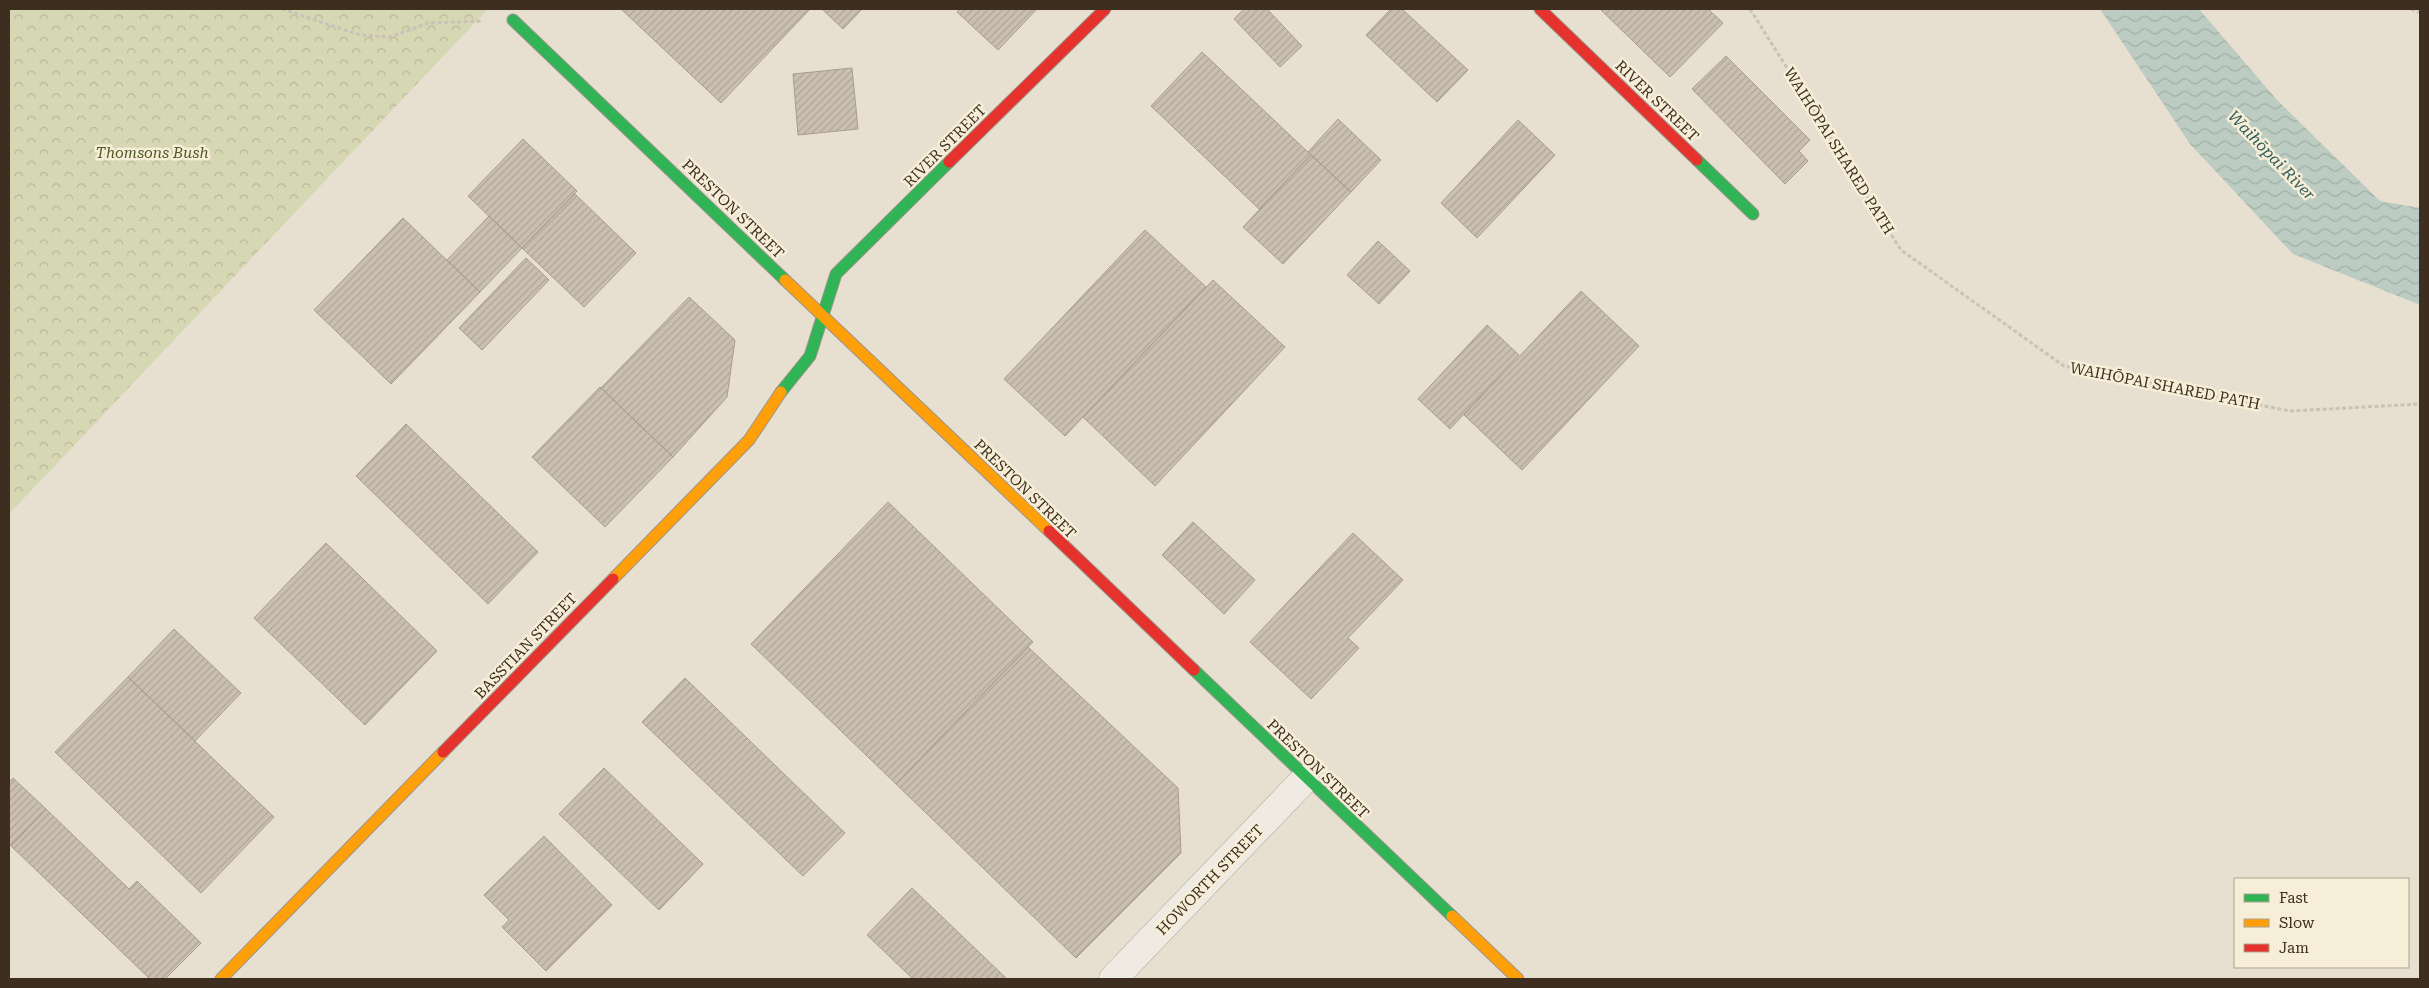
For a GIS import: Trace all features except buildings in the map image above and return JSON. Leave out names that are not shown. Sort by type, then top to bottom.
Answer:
[{"type":"street","name":"RIVER STREET","points":[[822,315],[836,274],[1105,9]]},
{"type":"street","name":"RIVER STREET","points":[[1540,9],[1753,214]]},
{"type":"street","name":"PRESTON STREET","points":[[513,20],[1305,779],[1518,979]]},
{"type":"street","name":"BASSTIAN STREET","points":[[221,979],[749,440],[774,401],[810,356],[822,315]]},
{"type":"street","name":"HOWORTH STREET","points":[[1113,979],[1305,779]]},
{"type":"path","points":[[282,9],[360,35],[390,37],[428,23],[513,20]]},
{"type":"path","name":"WAIHŌPAI SHARED PATH","points":[[1750,9],[1901,250],[2064,366],[2290,411],[2420,404]]},
{"type":"path","points":[[2411,9],[2420,13]]},
{"type":"green space","name":"Thomsons Bush","points":[[9,9],[488,9],[9,514]]},
{"type":"water","name":"Waihōpai River","points":[[2100,9],[2199,9],[2277,100],[2380,201],[2420,208],[2420,305],[2293,254],[2190,144]]},
{"type":"traffic: fast","points":[[513,20],[785,280]]},
{"type":"traffic: fast","points":[[1697,160],[1753,214]]},
{"type":"traffic: fast","points":[[781,392],[810,356],[836,274],[949,162]]},
{"type":"traffic: fast","points":[[1194,670],[1452,916]]},
{"type":"traffic: slow","points":[[785,280],[1049,531]]},
{"type":"traffic: slow","points":[[613,579],[749,440],[781,392]]},
{"type":"traffic: slow","points":[[221,979],[443,752]]},
{"type":"traffic: slow","points":[[1452,916],[1518,979]]},
{"type":"traffic: jam","points":[[949,162],[1105,9]]},
{"type":"traffic: jam","points":[[1540,9],[1697,160]]},
{"type":"traffic: jam","points":[[1049,531],[1194,670]]},
{"type":"traffic: jam","points":[[443,752],[613,579]]}]
